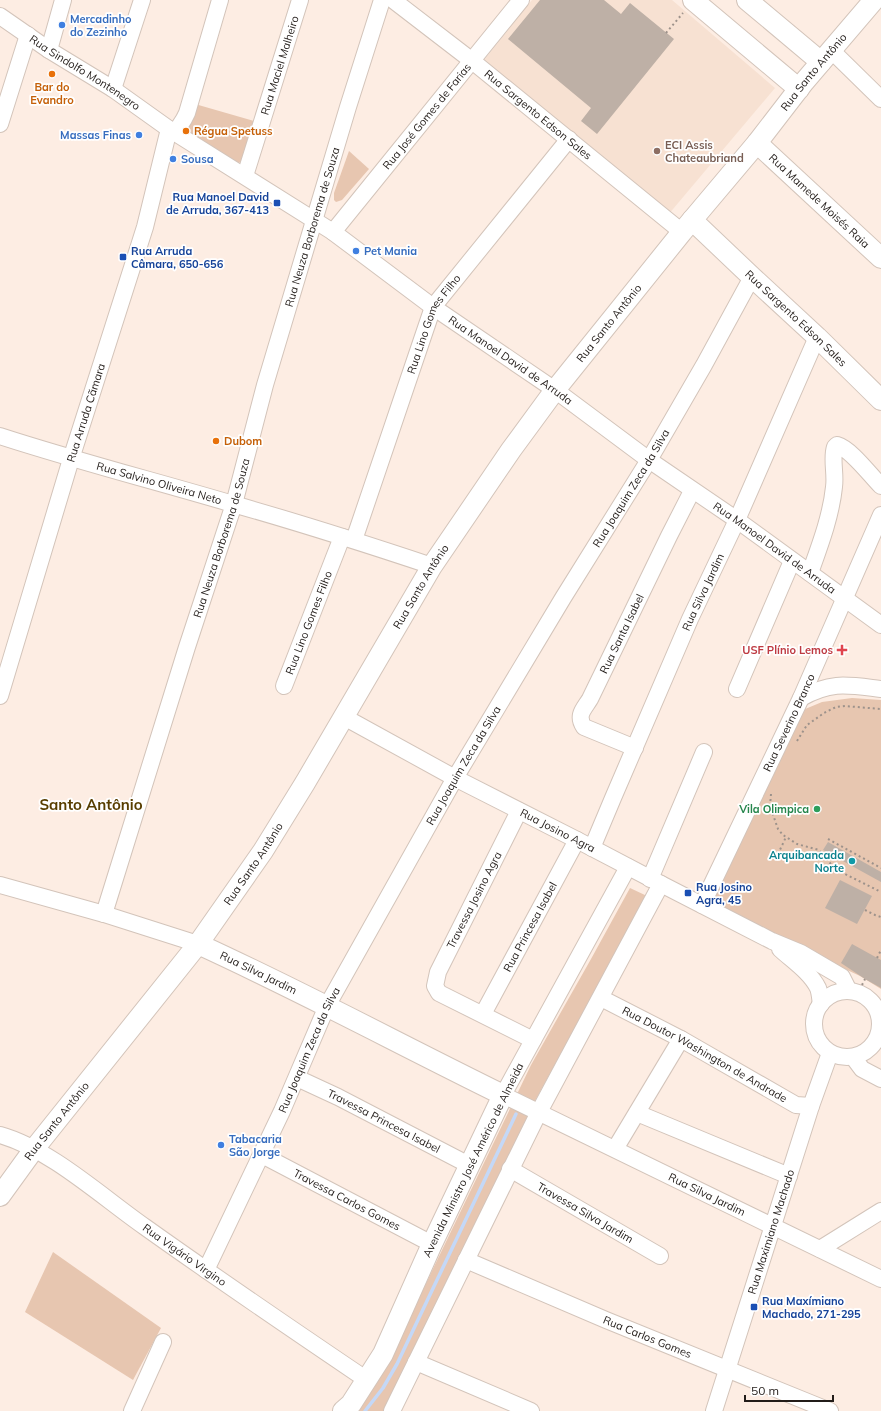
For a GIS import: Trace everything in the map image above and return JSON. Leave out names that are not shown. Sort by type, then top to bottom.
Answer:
[{"type":"main road","name":"Rua Santo Antônio","points":[[0,1196],[34,1149],[198,944],[263,851],[305,783],[432,566],[511,450],[555,390],[687,226],[757,143],[826,56],[874,0]]},
{"type":"main road","points":[[751,1],[826,56]]},
{"type":"main road","points":[[689,5],[799,89]]},
{"type":"main road","name":"Rua Mamede Moisés Raia","points":[[757,143],[881,258]]},
{"type":"main road","name":"Rua Sargento Edson Sales","points":[[687,226],[752,278],[817,337],[881,400]]},
{"type":"main road","name":"Rua Silva Jardim","points":[[198,944],[257,971],[506,1096]]},
{"type":"main road","name":"Avenida Ministro José Américo de Almeida","points":[[343,1411],[351,1404],[383,1354],[469,1165],[506,1096]]},
{"type":"street","points":[[49,50],[63,0]]},
{"type":"street","points":[[112,89],[142,0]]},
{"type":"street","name":"Rua Arruda Cãmara","points":[[0,696],[172,131],[187,114],[220,0]]},
{"type":"street","name":"Rua Maciel Malheiro","points":[[245,176],[300,0]]},
{"type":"street","name":"Rua Neuza Borborema de Souza","points":[[104,914],[187,647],[234,504],[265,385],[348,107],[382,0]]},
{"type":"street","name":"Rua Sargento Edson Sales","points":[[393,0],[471,60],[569,139],[687,226]]},
{"type":"street","name":"Rua José Gomes de Farias","points":[[333,232],[521,0]]},
{"type":"street","name":"Rua Sindolfo Montenegro","points":[[0,16],[49,50],[112,89],[172,131]]},
{"type":"street","points":[[0,124],[28,36]]},
{"type":"street","points":[[826,56],[881,99]]},
{"type":"street","name":"Rua Manoel David de Arruda","points":[[172,131],[333,232],[433,307],[555,390],[649,460],[692,491],[737,520],[845,600]]},
{"type":"street","name":"Rua Lino Gomes Filho","points":[[284,686],[348,538],[433,307],[569,139]]},
{"type":"street","name":"Rua Joaquim Zeca da Silva","points":[[206,1270],[262,1155],[297,1078],[327,1006],[455,778],[563,598],[649,460],[704,366],[752,278]]},
{"type":"street","name":"Rua Silva Jardim","points":[[592,848],[690,619],[737,520],[817,337]]},
{"type":"street","name":"Rua Salvino Oliveira Neto","points":[[0,436],[71,459],[234,504],[348,538],[432,566]]},
{"type":"street","points":[[810,573],[832,504],[835,479],[833,453],[835,447],[837,445],[841,447],[881,486]]},
{"type":"street","name":"Rua Santa Isabel","points":[[635,748],[584,727],[580,721],[580,716],[594,693],[692,491]]},
{"type":"street","name":"Rua Severino Branco","points":[[702,905],[801,698],[879,526]]},
{"type":"street","points":[[737,689],[792,561]]},
{"type":"street","points":[[845,600],[881,625]]},
{"type":"street","points":[[801,698],[826,687],[846,686],[881,689]]},
{"type":"street","name":"Rua Josino Agra","points":[[344,717],[455,778],[577,840],[655,882],[772,941],[801,953],[842,977],[849,991]]},
{"type":"street","points":[[392,1411],[510,1169],[536,1110],[601,998],[655,882],[704,752]]},
{"type":"street","name":"Travessa Josino Agra","points":[[483,1014],[443,995],[436,990],[435,981],[438,972],[519,811]]},
{"type":"street","name":"Rua Princesa Isabel","points":[[483,1014],[577,840]]},
{"type":"street","name":"Avenida Ministro José Américo de Almeida","points":[[506,1096],[533,1040],[628,867]]},
{"type":"street","name":"Rua Silva Jardim","points":[[0,885],[104,914],[198,944]]},
{"type":"street","name":"Rua Josino Agra","points":[[772,941],[810,977],[818,989],[821,1004]]},
{"type":"street","points":[[849,991],[865,996],[879,1011],[880,1031],[876,1041],[869,1049],[860,1055],[853,1057],[840,1057],[830,1053],[821,1046],[816,1036],[814,1025],[816,1014],[821,1004],[829,997],[839,992],[849,991]]},
{"type":"street","name":"Rua Doutor Washington de Andrade","points":[[601,998],[681,1039],[796,1104],[811,1106]]},
{"type":"street","points":[[483,1014],[533,1040]]},
{"type":"street","points":[[615,1150],[681,1039]]},
{"type":"street","name":"Rua Maximiano Machado","points":[[714,1411],[788,1176],[830,1053]]},
{"type":"street","points":[[853,1057],[862,1069],[881,1079]]},
{"type":"street","name":"Travessa Princesa Isabel","points":[[297,1078],[469,1165]]},
{"type":"street","name":"Rua Silva Jardim","points":[[506,1096],[881,1279]]},
{"type":"street","points":[[637,1113],[788,1176]]},
{"type":"street","name":"Rua Vigário Virgino","points":[[0,1135],[34,1149],[62,1166],[144,1227],[367,1380]]},
{"type":"street","name":"Travessa Carlos Gomes","points":[[262,1155],[432,1244]]},
{"type":"street","name":"Travessa Silva Jardim","points":[[510,1169],[660,1256]]},
{"type":"street","points":[[820,1249],[881,1211]]},
{"type":"street","name":"Rua Carlos Gomes","points":[[466,1260],[599,1317],[830,1411]]},
{"type":"street","points":[[132,1411],[163,1342]]},
{"type":"street","points":[[416,1362],[531,1411]]},
{"type":"path","points":[[666,33],[689,5]]},
{"type":"path","points":[[794,747],[808,724],[836,707],[845,706],[881,709]]},
{"type":"path","points":[[774,788],[771,794],[770,806],[778,829],[786,838],[797,844],[819,850],[835,869],[881,892]]},
{"type":"path","points":[[778,854],[786,838]]},
{"type":"path","points":[[828,839],[881,868]]},
{"type":"path","points":[[865,910],[881,916]]},
{"type":"path","points":[[877,958],[881,950]]},
{"type":"shaded area","name":"ECI Assis Chateaubriand","points":[[532,0],[672,0],[775,88],[668,215],[484,60]]},
{"type":"shaded area","points":[[195,104],[254,121],[242,160],[238,164],[188,137],[185,127]]},
{"type":"shaded area","points":[[349,151],[369,169],[342,200],[336,202],[334,200],[334,193]]},
{"type":"shaded area","name":"Vila Olimpica","points":[[852,698],[881,700],[881,989],[860,976],[707,905],[798,712],[822,702]]},
{"type":"shaded area","points":[[630,888],[647,896],[536,1099],[384,1411],[355,1411],[393,1352],[531,1065]]},
{"type":"shaded area","points":[[53,1252],[161,1328],[133,1380],[25,1312]]},
{"type":"building","points":[[540,0],[604,0],[621,14],[630,3],[674,39],[597,134],[581,121],[591,108],[508,39]]},
{"type":"building","name":"Arquibancada Norte","points":[[828,842],[881,872],[881,882],[823,850]]},
{"type":"building","points":[[840,880],[872,896],[857,924],[825,908]]},
{"type":"building","points":[[852,944],[881,960],[881,988],[841,963]]},
{"type":"waterway","points":[[365,1411],[383,1388],[397,1364],[516,1114]]},
{"type":"place","name":"Mercadinho do Zezinho","points":[[62,25]]},
{"type":"place","name":"Bar do Evandro","points":[[52,74]]},
{"type":"place","name":"Régua Spetuss","points":[[186,131]]},
{"type":"place","name":"Massas Finas","points":[[139,135]]},
{"type":"place","name":"ECI Assis Chateaubriand","points":[[657,151]]},
{"type":"place","name":"Sousa","points":[[173,159]]},
{"type":"place","name":"Rua Manoel David de Arruda, 367-413","points":[[277,203]]},
{"type":"place","name":"Pet Mania","points":[[356,251]]},
{"type":"place","name":"Rua Arruda Câmara, 650-656","points":[[123,257]]},
{"type":"place","name":"Dubom","points":[[216,441]]},
{"type":"place","name":"USF Plínio Lemos","points":[[842,650]]},
{"type":"place","name":"Vila Olimpica","points":[[817,809]]},
{"type":"place","name":"Arquibancada Norte","points":[[852,861]]},
{"type":"place","name":"Rua Josino Agra, 45","points":[[688,893]]},
{"type":"place","name":"Tabacaria São Jorge","points":[[221,1145]]},
{"type":"place","name":"Rua Maxímiano Machado, 271-295","points":[[754,1307]]},
{"type":"district","name":"Santo Antônio","points":[[91,805]]}]
